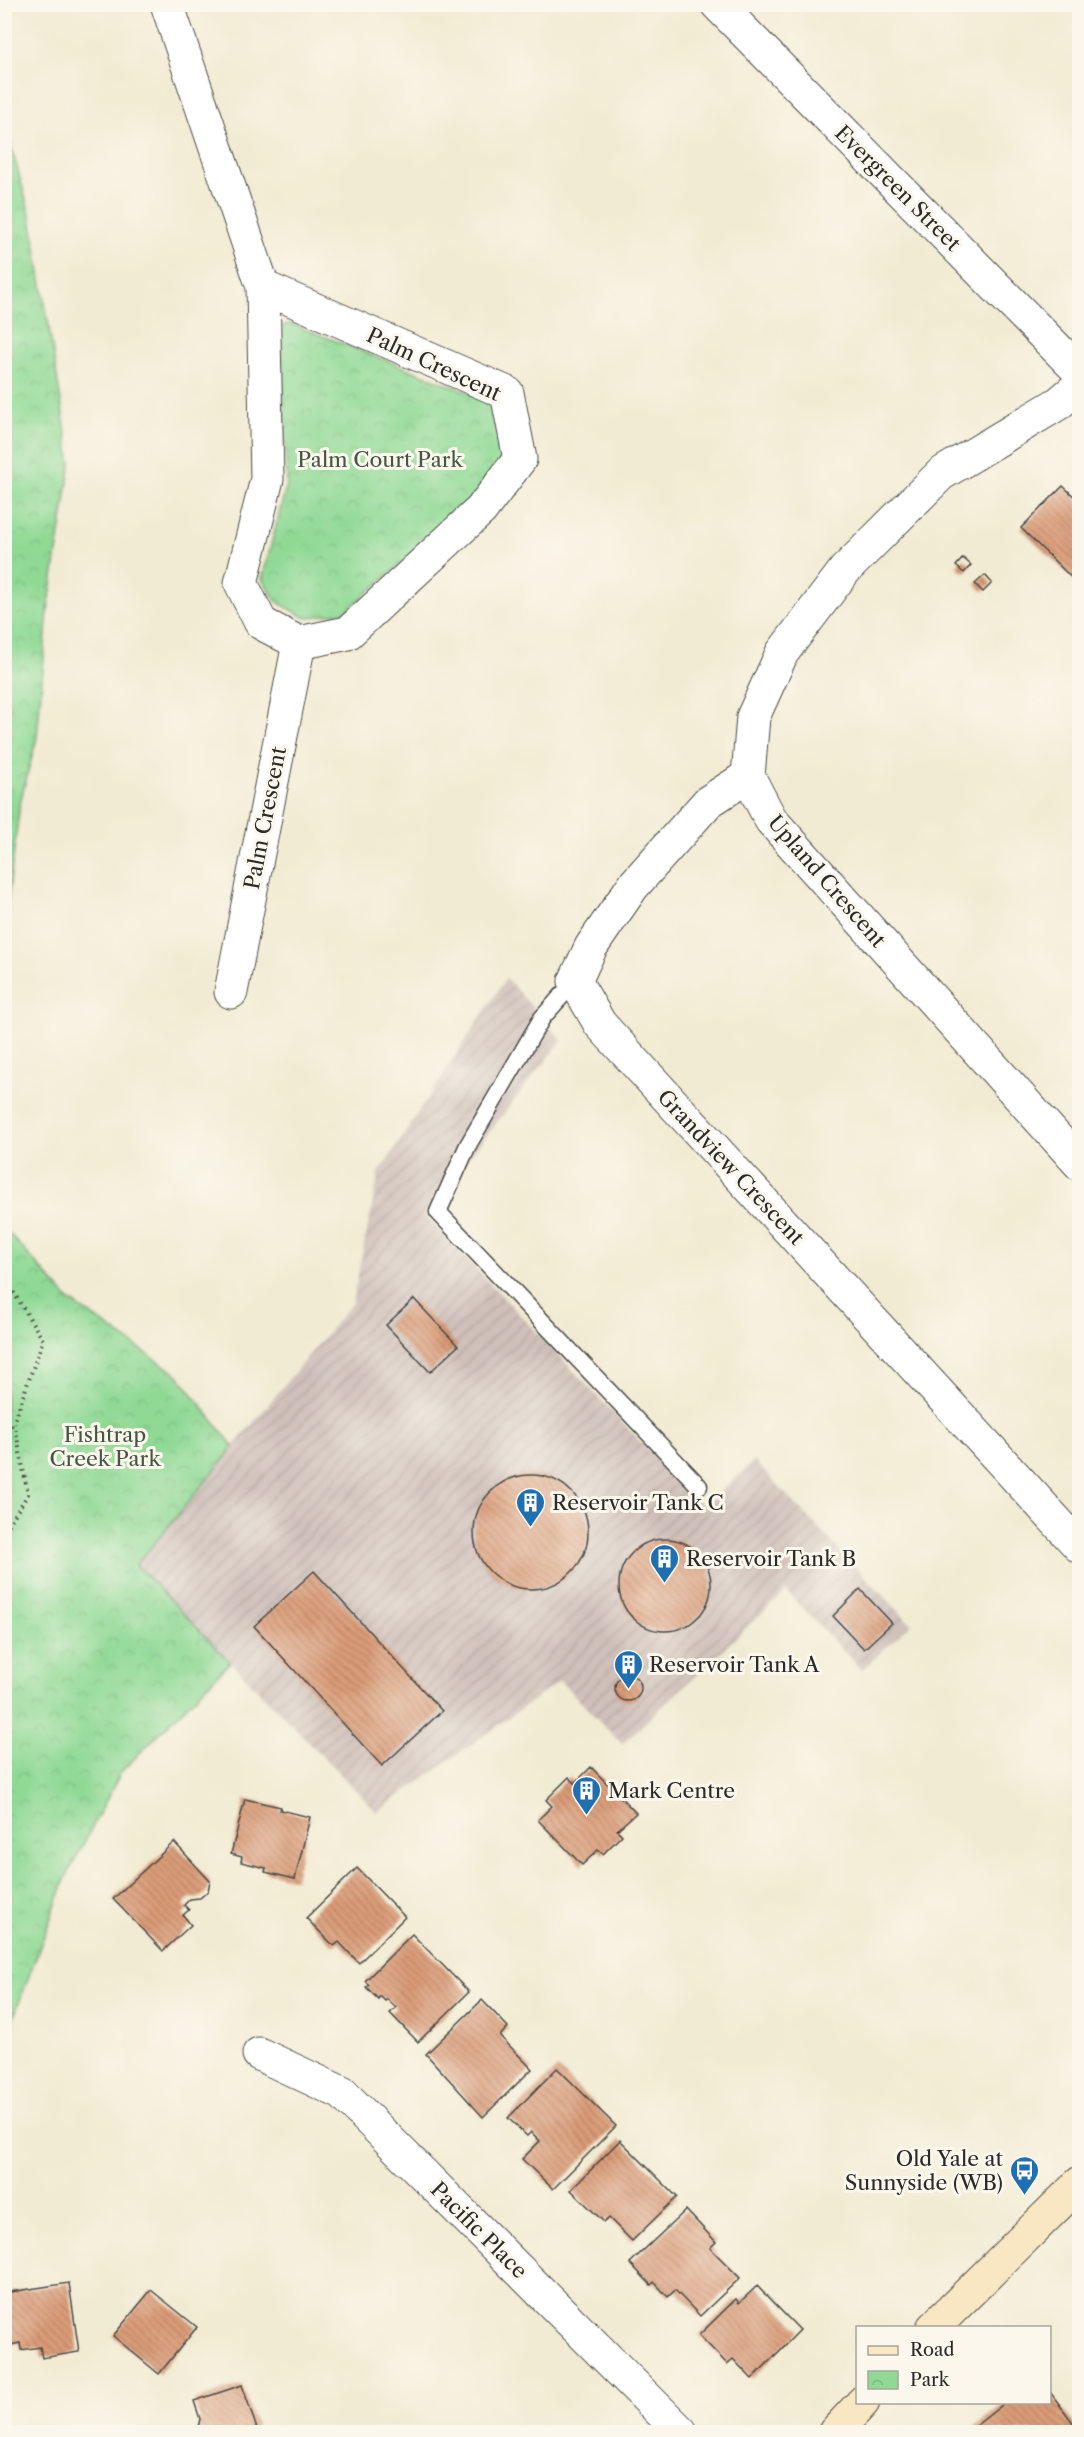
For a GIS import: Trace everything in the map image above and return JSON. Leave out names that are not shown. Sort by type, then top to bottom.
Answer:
[{"type":"street","points":[[167,4],[263,287],[267,479],[241,583],[261,622],[299,643]]},
{"type":"street","name":"Evergreen Street","points":[[717,4],[1080,372]]},
{"type":"street","name":"Palm Crescent","points":[[231,992],[299,643],[348,633],[481,510],[520,459],[507,393],[263,287]]},
{"type":"street","points":[[575,981],[591,947],[633,886],[708,802],[748,776],[753,717],[782,653],[845,570],[941,474],[1059,403],[1080,385]]},
{"type":"street","name":"Upland Crescent","points":[[748,776],[771,820],[1080,1164]]},
{"type":"street","name":"Grandview Crescent","points":[[575,981],[600,1024],[1080,1547]]},
{"type":"street","name":"Pacific Place","points":[[259,2054],[342,2093],[681,2433]]},
{"type":"street","points":[[935,2326],[1080,2183]]},
{"type":"street","points":[[835,2433],[862,2404]]},
{"type":"lane","points":[[575,981],[542,1018],[468,1145],[438,1212],[699,1486]]},
{"type":"path","points":[[4,1277],[43,1340],[14,1422],[4,1443]]},
{"type":"path","points":[[4,1532],[28,1494],[14,1422]]},
{"type":"shaded area","points":[[506,978],[562,1040],[424,1214],[703,1507],[754,1461],[911,1624],[862,1670],[786,1591],[622,1744],[560,1681],[377,1812],[136,1565],[352,1303],[379,1173]]},
{"type":"green space","points":[[5,124],[31,218],[71,463],[48,610],[37,737],[20,803],[5,922]]},
{"type":"green space","name":"Palm Court Park","points":[[292,324],[499,404],[504,459],[474,501],[345,612],[306,618],[277,602],[262,579],[287,484],[281,334],[284,325]]},
{"type":"green space","name":"Fishtrap Creek Park","points":[[5,1229],[69,1300],[177,1374],[234,1447],[136,1565],[230,1662],[121,1772],[66,1877],[5,2040]]},
{"type":"building","points":[[1063,486],[1080,502],[1080,586],[1021,528]]},
{"type":"building","points":[[963,558],[971,565],[964,573],[956,566]]},
{"type":"building","points":[[985,575],[992,583],[983,592],[975,584]]},
{"type":"building","points":[[414,1299],[458,1346],[430,1372],[386,1325]]},
{"type":"building","name":"Reservoir Tank C","points":[[531,1475],[553,1479],[572,1491],[584,1510],[588,1532],[584,1554],[572,1573],[553,1585],[531,1589],[509,1585],[490,1573],[478,1554],[474,1532],[478,1510],[490,1491],[509,1479]]},
{"type":"building","name":"Reservoir Tank B","points":[[665,1539],[682,1543],[697,1553],[707,1568],[711,1585],[707,1602],[697,1617],[682,1627],[665,1631],[648,1627],[633,1617],[623,1602],[619,1585],[623,1568],[633,1553],[648,1543]]},
{"type":"building","points":[[314,1571],[442,1711],[382,1766],[254,1626]]},
{"type":"building","points":[[860,1589],[892,1623],[864,1649],[833,1616]]},
{"type":"building","name":"Reservoir Tank A","points":[[628,1675],[637,1679],[641,1688],[637,1697],[628,1701],[619,1697],[615,1688],[619,1679]]},
{"type":"building","name":"Mark Centre","points":[[591,1767],[636,1813],[617,1830],[622,1835],[603,1854],[598,1850],[582,1865],[538,1820],[552,1806],[546,1800],[569,1777],[575,1783]]},
{"type":"building","points":[[245,1799],[281,1807],[280,1810],[310,1817],[295,1879],[265,1872],[266,1868],[241,1862],[242,1857],[231,1854]]},
{"type":"building","points":[[174,1842],[210,1881],[208,1891],[200,1898],[190,1899],[184,1905],[189,1910],[183,1915],[191,1925],[163,1951],[113,1899]]},
{"type":"building","points":[[357,1868],[405,1917],[359,1963],[339,1942],[334,1946],[306,1918]]},
{"type":"building","points":[[412,1934],[469,1992],[418,2042],[390,2013],[396,2008],[387,1999],[385,2001],[380,1996],[378,1999],[366,1987],[369,1985],[365,1981]]},
{"type":"building","points":[[482,2000],[508,2027],[500,2036],[532,2069],[483,2117],[426,2054]]},
{"type":"building","points":[[557,2068],[616,2126],[553,2189],[522,2159],[540,2141],[531,2132],[527,2136],[508,2118]]},
{"type":"building","points":[[620,2140],[677,2197],[632,2241],[609,2218],[604,2222],[571,2190]]},
{"type":"building","points":[[686,2210],[716,2242],[710,2248],[740,2278],[700,2316],[675,2290],[668,2297],[654,2282],[651,2285],[630,2263]]},
{"type":"building","points":[[69,2283],[79,2352],[42,2358],[40,2347],[21,2350],[20,2343],[5,2346],[4,2293]]},
{"type":"building","points":[[757,2286],[800,2330],[752,2379],[733,2359],[727,2364],[699,2335],[736,2299],[739,2303]]},
{"type":"building","points":[[151,2290],[197,2327],[159,2374],[113,2336]]},
{"type":"building","points":[[242,2385],[258,2432],[197,2432],[200,2419],[194,2401]]},
{"type":"building","points":[[1051,2393],[1080,2432],[977,2432],[973,2428],[1003,2404],[1051,2404]]},
{"type":"place","name":"Reservoir Tank C","points":[[531,1528]]},
{"type":"place","name":"Reservoir Tank B","points":[[665,1584]]},
{"type":"place","name":"Reservoir Tank A","points":[[628,1690]]},
{"type":"place","name":"Mark Centre","points":[[587,1816]]},
{"type":"place","name":"Old Yale at Sunnyside (WB)","points":[[1024,2196]]}]
